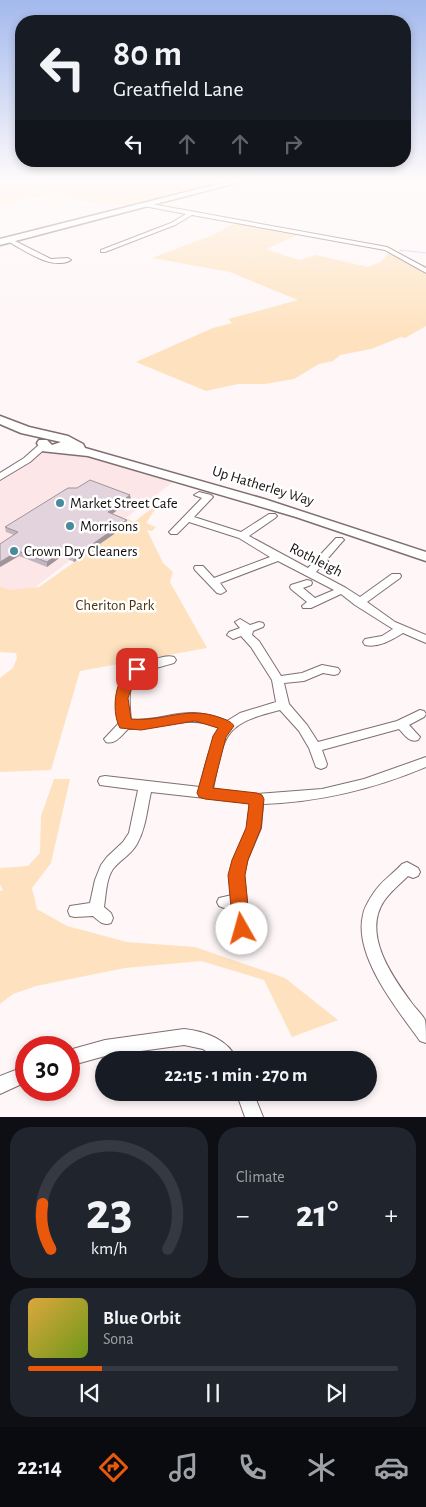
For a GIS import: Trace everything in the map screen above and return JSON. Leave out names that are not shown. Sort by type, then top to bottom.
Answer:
[{"type":"main road","points":[[4,241],[39,232]]},
{"type":"street","points":[[103,251],[153,232]]},
{"type":"street","points":[[298,232],[388,249],[426,271]]},
{"type":"street","points":[[4,241],[50,261],[68,260]]},
{"type":"street","name":"Up Hatherley Way","points":[[0,420],[54,444],[89,452],[308,516],[426,557]]},
{"type":"street","points":[[0,477],[54,444]]},
{"type":"street","points":[[174,532],[208,497],[199,495]]},
{"type":"street","points":[[242,536],[272,516]]},
{"type":"street","name":"Rothleigh","points":[[187,518],[242,536],[278,557],[307,578],[342,590],[359,603],[402,629],[426,639]]},
{"type":"street","points":[[339,540],[307,578],[295,587],[311,605],[342,590]]},
{"type":"street","points":[[214,582],[278,557]]},
{"type":"street","points":[[199,568],[221,591]]},
{"type":"street","points":[[359,603],[389,578]]},
{"type":"street","points":[[259,625],[245,629],[278,680],[283,705],[303,728],[315,747],[321,764]]},
{"type":"street","points":[[368,642],[385,640],[402,629]]},
{"type":"street","points":[[125,724],[121,698],[125,675],[150,664],[170,660]]},
{"type":"street","points":[[278,680],[304,677],[324,667]]},
{"type":"street","points":[[205,793],[220,736],[227,726],[235,720],[257,711],[283,705]]},
{"type":"street","points":[[315,747],[400,724],[420,714]]},
{"type":"street","points":[[110,738],[125,724],[141,725],[195,716],[227,726]]},
{"type":"street","points":[[400,724],[414,737]]},
{"type":"street","points":[[105,781],[257,799],[297,798],[337,792],[374,783],[425,764]]},
{"type":"street","points":[[76,911],[101,913],[107,868],[128,848],[134,838],[138,828],[146,786]]},
{"type":"street","points":[[242,929],[231,902],[240,860],[254,828],[257,799]]},
{"type":"street","points":[[413,872],[407,868],[377,899],[371,916],[370,934],[378,966],[426,1035]]},
{"type":"street","points":[[80,1055],[105,1048],[184,1037],[193,1037],[211,1043],[219,1051]]},
{"type":"street","points":[[0,1085],[15,1079]]},
{"type":"street","points":[[248,1101],[254,1117]]},
{"type":"shaded area","points":[[52,446],[173,482],[0,614],[0,479]]},
{"type":"green space","points":[[218,232],[302,233],[266,249],[299,260],[316,255],[368,267],[381,262],[389,252],[426,274],[426,326],[405,338],[401,337],[371,349],[340,355],[333,361],[319,364],[294,379],[265,384],[238,384],[206,391],[136,362],[213,328],[232,323],[228,319],[298,300],[230,272],[152,258]]},
{"type":"green space","name":"Cheriton Park","points":[[159,503],[146,523],[156,527],[152,531],[147,530],[163,563],[173,572],[170,582],[207,648],[80,671],[51,770],[0,772],[0,678],[13,668],[17,658],[16,653],[0,652],[0,586],[9,590],[39,587],[124,527],[124,522],[128,519],[134,522]]},
{"type":"green space","points":[[54,779],[70,779],[51,863],[32,888],[37,909],[67,926],[127,942],[195,947],[285,978],[338,1020],[292,1037],[264,980],[201,961],[125,968],[36,986],[13,994],[0,1004],[0,891],[3,890],[0,885],[0,868],[28,866],[40,853],[41,816]]},
{"type":"building","name":"Morrisons","points":[[90,480],[130,495],[108,512],[127,520],[74,557],[61,551],[47,562],[18,551],[0,562],[0,544],[18,532],[5,527],[68,488],[77,488]]},
{"type":"waterway","points":[[400,250],[426,253]]},
{"type":"place","name":"Market Street Cafe","points":[[60,503]]},
{"type":"place","name":"Morrisons","points":[[70,526]]},
{"type":"place","name":"Crown Dry Cleaners","points":[[14,551]]},
{"type":"route","points":[[137,669],[129,675],[121,698],[125,724],[141,725],[195,716],[212,719],[227,726],[222,731],[214,753],[205,793],[257,799],[254,828],[240,860],[237,875],[242,929]]}]
